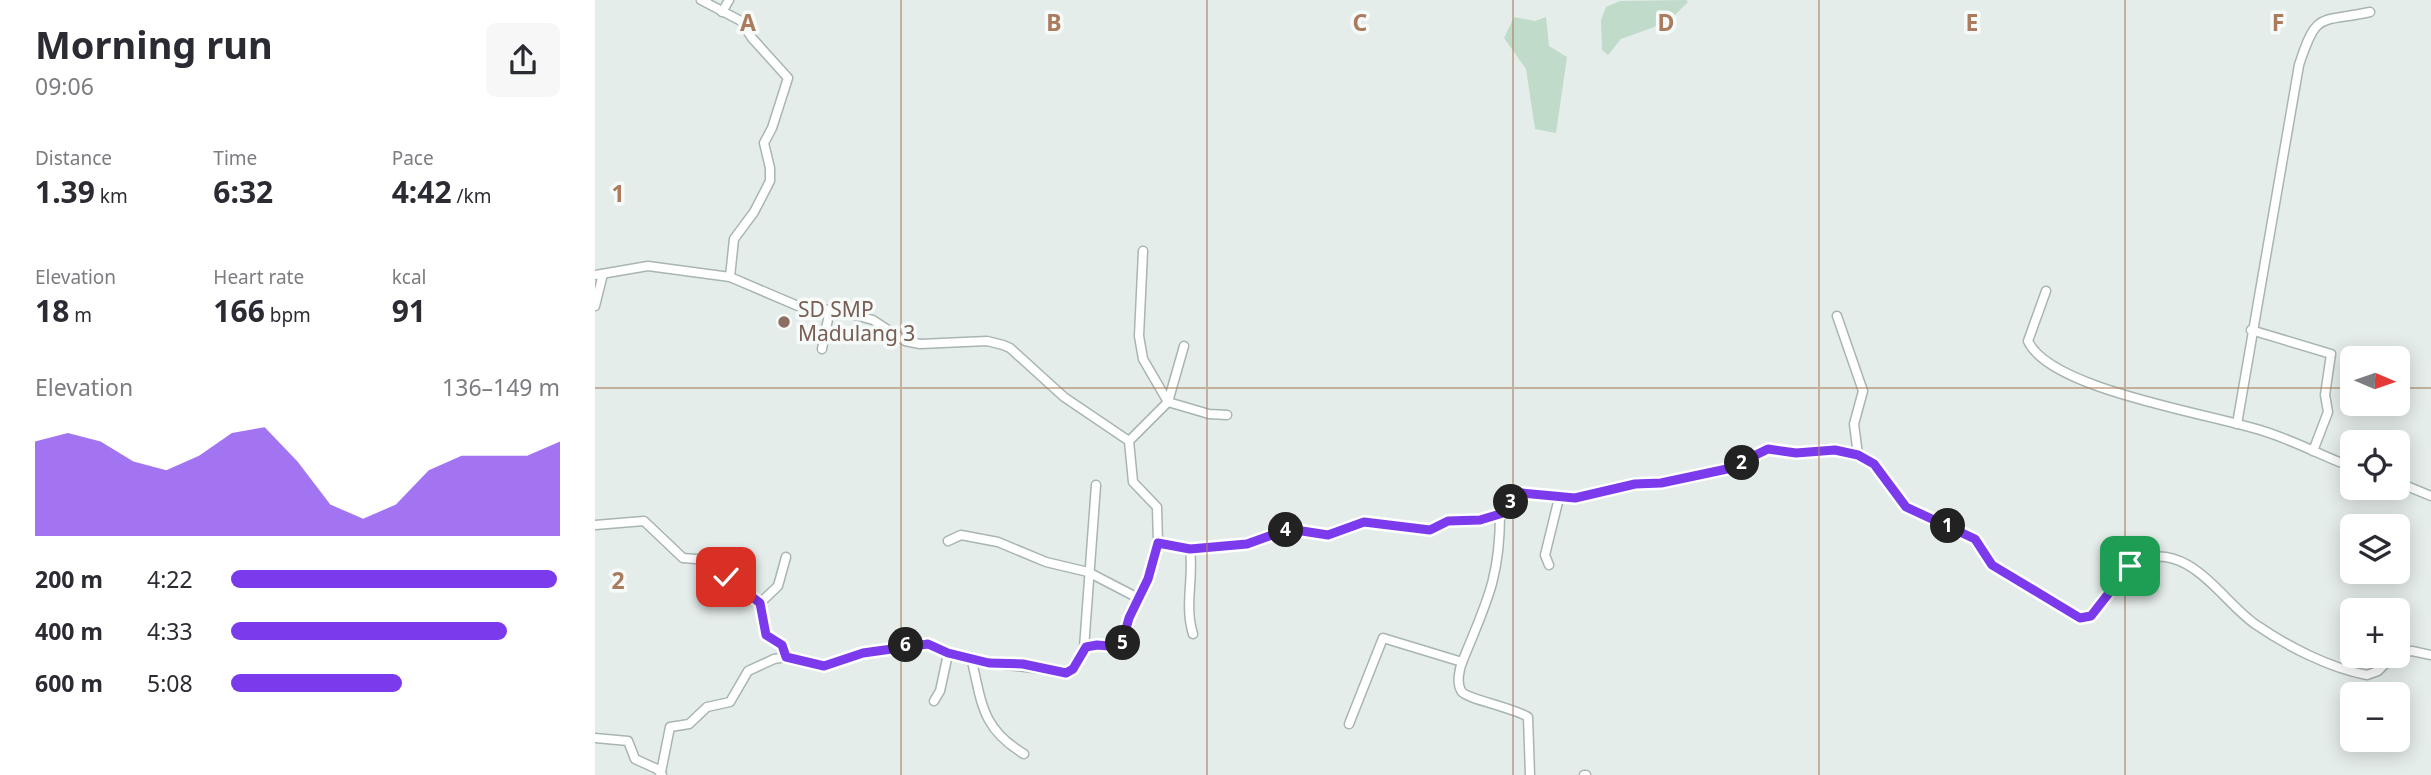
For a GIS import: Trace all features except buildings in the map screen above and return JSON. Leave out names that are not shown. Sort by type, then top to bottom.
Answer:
[{"type":"street","points":[[701,0],[741,21],[752,38],[788,78],[772,128],[764,143],[771,171],[770,181],[754,212],[734,239],[730,277]]},
{"type":"street","points":[[722,12],[729,0]]},
{"type":"street","points":[[2237,424],[2251,330],[2299,65],[2308,37],[2314,27],[2325,19],[2370,12]]},
{"type":"street","points":[[1143,251],[1139,336],[1143,359],[1168,402],[1187,409],[1227,415]]},
{"type":"street","points":[[595,306],[599,275],[648,266],[730,277],[798,306],[830,309],[873,320],[905,341],[920,344],[987,341],[1010,348],[1064,397],[1129,440]]},
{"type":"street","points":[[2046,291],[2029,333],[2028,341],[2035,355],[2077,377],[2135,398],[2265,431],[2340,462]]},
{"type":"street","points":[[822,349],[830,309]]},
{"type":"street","points":[[1837,316],[1863,391],[1854,424],[1858,455]]},
{"type":"street","points":[[2251,330],[2331,354],[2325,394],[2327,411],[2313,451]]},
{"type":"street","points":[[1129,440],[1168,402],[1184,346]]},
{"type":"street","points":[[1084,648],[1097,645],[1121,647],[1129,618],[1140,599],[1158,543],[1157,507],[1133,482],[1129,440]]},
{"type":"street","points":[[1158,543],[1190,549],[1252,544],[1295,528],[1328,535],[1364,522],[1430,530],[1448,521],[1480,520],[1500,514],[1522,493],[1559,498],[1635,484],[1661,483],[1727,469],[1768,449],[1796,453],[1826,449],[1858,455],[1874,464],[1906,507],[1975,539],[1992,565],[2080,618],[2091,616],[2130,566],[2149,558],[2163,558],[2187,565],[2201,574],[2252,622],[2302,651],[2340,665]]},
{"type":"street","points":[[595,738],[628,741],[635,759],[662,774],[670,727],[692,723],[707,707],[726,704],[735,698],[748,671],[774,659],[786,657],[819,667],[863,653],[928,644],[948,653],[1066,673],[1073,669],[1084,648],[1095,485]]},
{"type":"street","points":[[2410,487],[2431,496]]},
{"type":"street","points":[[1549,565],[1545,555],[1559,498]]},
{"type":"street","points":[[1500,514],[1495,582],[1462,662],[1459,684],[1465,695],[1528,717],[1531,775]]},
{"type":"street","points":[[595,525],[644,521],[683,558],[708,560],[760,603],[766,635],[782,645],[786,657]]},
{"type":"street","points":[[948,541],[961,535],[980,537],[1046,562],[1088,572],[1140,599]]},
{"type":"street","points":[[1190,549],[1192,579],[1187,606],[1193,634]]},
{"type":"street","points":[[760,603],[778,586],[786,557]]},
{"type":"street","points":[[1349,724],[1383,638],[1462,662]]},
{"type":"street","points":[[2410,651],[2431,655]]},
{"type":"street","points":[[934,701],[940,691],[948,653]]},
{"type":"street","points":[[971,657],[986,717],[994,732],[1024,754]]},
{"type":"street","points":[[2348,668],[2367,675],[2381,668]]},
{"type":"green space","points":[[1620,1],[1688,2],[1668,22],[1621,39],[1608,55],[1602,50],[1601,20],[1606,7]]},
{"type":"green space","points":[[1514,17],[1535,21],[1546,17],[1549,46],[1567,57],[1556,133],[1535,129],[1526,69],[1504,38]]},
{"type":"place","name":"SD SMP Madulang 3","points":[[784,322]]},
{"type":"route","points":[[726,577],[760,603],[766,635],[782,645],[786,657],[815,667],[863,653],[928,644],[953,655],[989,663],[1023,664],[1066,673],[1072,671],[1086,647],[1121,647],[1129,618],[1148,579],[1158,543],[1190,549],[1252,544],[1289,529],[1328,535],[1364,522],[1405,525],[1425,531],[1448,521],[1480,520],[1500,514],[1522,493],[1575,498],[1635,484],[1689,478],[1727,469],[1768,449],[1796,453],[1826,449],[1858,455],[1874,464],[1906,507],[1975,539],[1992,565],[2022,580],[2080,618],[2091,616],[2130,566]]}]
